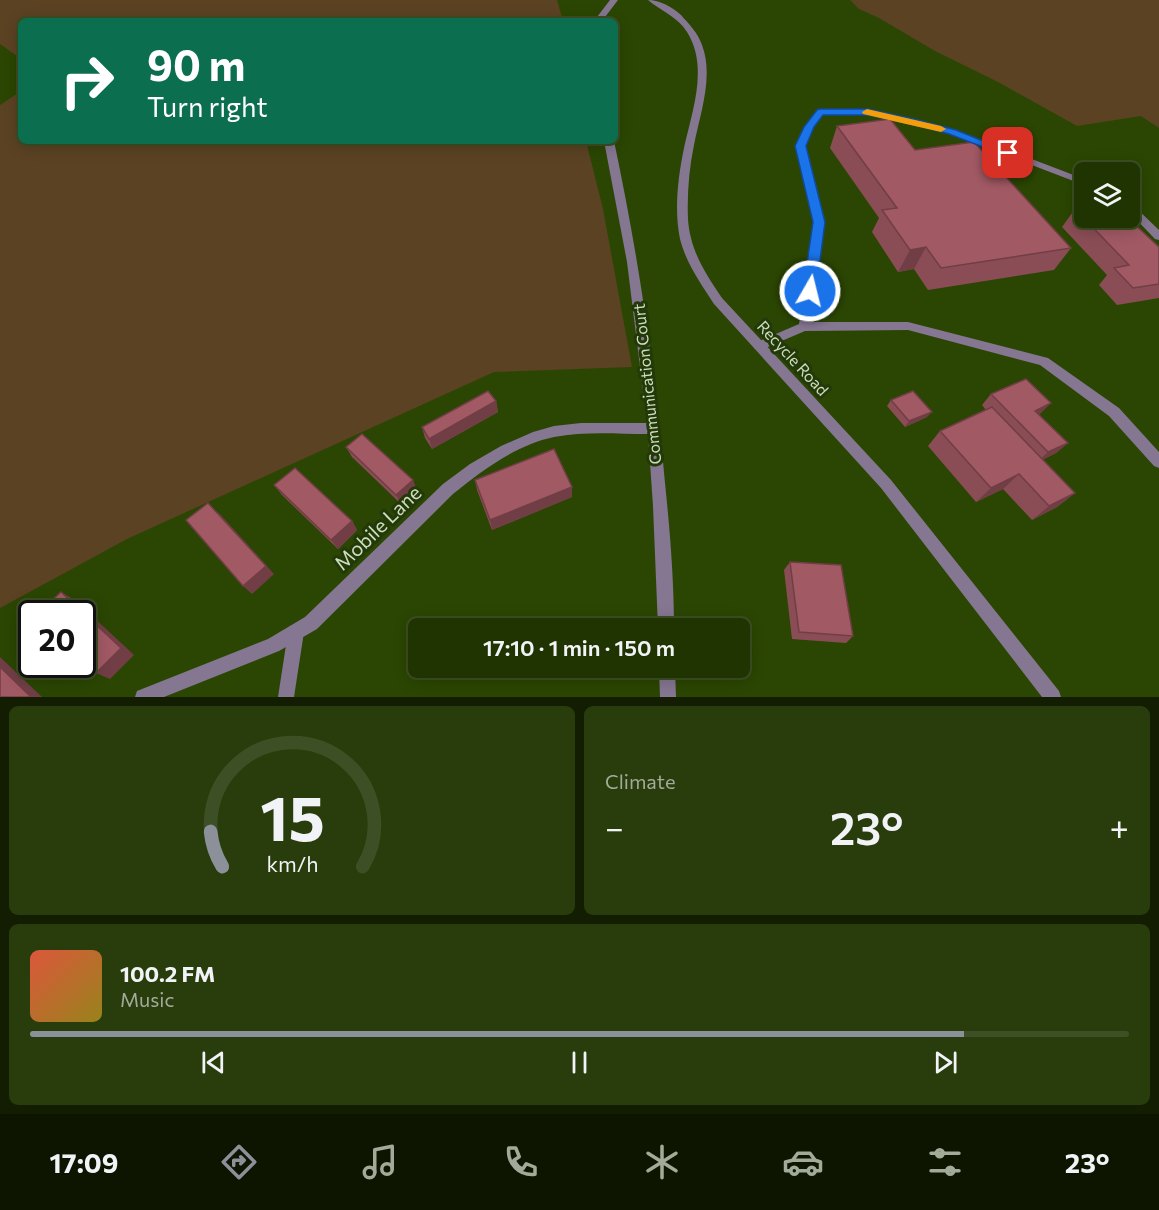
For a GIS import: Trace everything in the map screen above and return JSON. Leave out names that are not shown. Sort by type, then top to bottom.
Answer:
[{"type":"street","points":[[600,18],[614,0]]},
{"type":"street","name":"Recycle Road","points":[[652,0],[676,14],[686,25],[702,57],[703,86],[688,149],[684,195],[684,230],[693,260],[718,301],[885,484],[1053,697]]},
{"type":"street","points":[[804,327],[819,222],[801,146],[809,127],[820,112],[868,112],[943,129],[1074,178]]},
{"type":"street","name":"Communication Court","points":[[610,144],[636,275],[654,429],[665,575],[666,618]]},
{"type":"street","points":[[1140,218],[1159,236]]},
{"type":"street","points":[[759,346],[804,327],[908,327],[1044,361],[1114,412],[1159,462]]},
{"type":"street","name":"Mobile Lane","points":[[143,697],[273,645],[311,623],[448,489],[473,469],[507,449],[541,436],[569,429],[654,429]]},
{"type":"street","points":[[286,697],[296,632]]},
{"type":"street","points":[[667,678],[668,697]]},
{"type":"shaded area","points":[[0,0],[557,0],[562,18],[18,18],[18,57],[0,44]]},
{"type":"shaded area","points":[[850,0],[1159,0],[1159,128],[1141,116],[1077,126],[859,9]]},
{"type":"shaded area","points":[[18,93],[18,144],[587,144],[603,209],[632,367],[494,372],[127,539],[0,608],[0,105]]},
{"type":"building","points":[[890,119],[915,150],[974,142],[1071,248],[941,268],[926,247],[910,250],[882,210],[897,208],[837,126]]},
{"type":"building","points":[[1093,228],[1139,228],[1159,247],[1159,284],[1133,288],[1114,268],[1129,265]]},
{"type":"building","points":[[1026,379],[1051,403],[1035,411],[1068,443],[1048,452],[991,394]]},
{"type":"building","points":[[488,391],[496,401],[429,439],[422,427]]},
{"type":"building","points":[[913,391],[932,412],[909,421],[891,400]]},
{"type":"building","points":[[992,407],[1075,493],[1049,506],[1019,474],[991,488],[940,431]]},
{"type":"building","points":[[362,434],[413,480],[396,495],[346,447]]},
{"type":"building","points":[[554,449],[572,487],[490,520],[475,480]]},
{"type":"building","points":[[295,468],[352,521],[331,540],[274,485]]},
{"type":"building","points":[[208,503],[266,566],[243,586],[186,520]]},
{"type":"building","points":[[790,562],[841,565],[853,636],[799,632]]},
{"type":"building","points":[[61,592],[70,600],[52,600]]},
{"type":"building","points":[[96,625],[121,648],[96,673]]},
{"type":"building","points":[[0,667],[30,696],[29,697],[0,697]]},
{"type":"slow traffic","points":[[867,112],[941,129]]},
{"type":"route","points":[[810,291],[819,222],[801,146],[809,127],[820,112],[868,112],[914,122],[952,132],[1008,153]]}]
